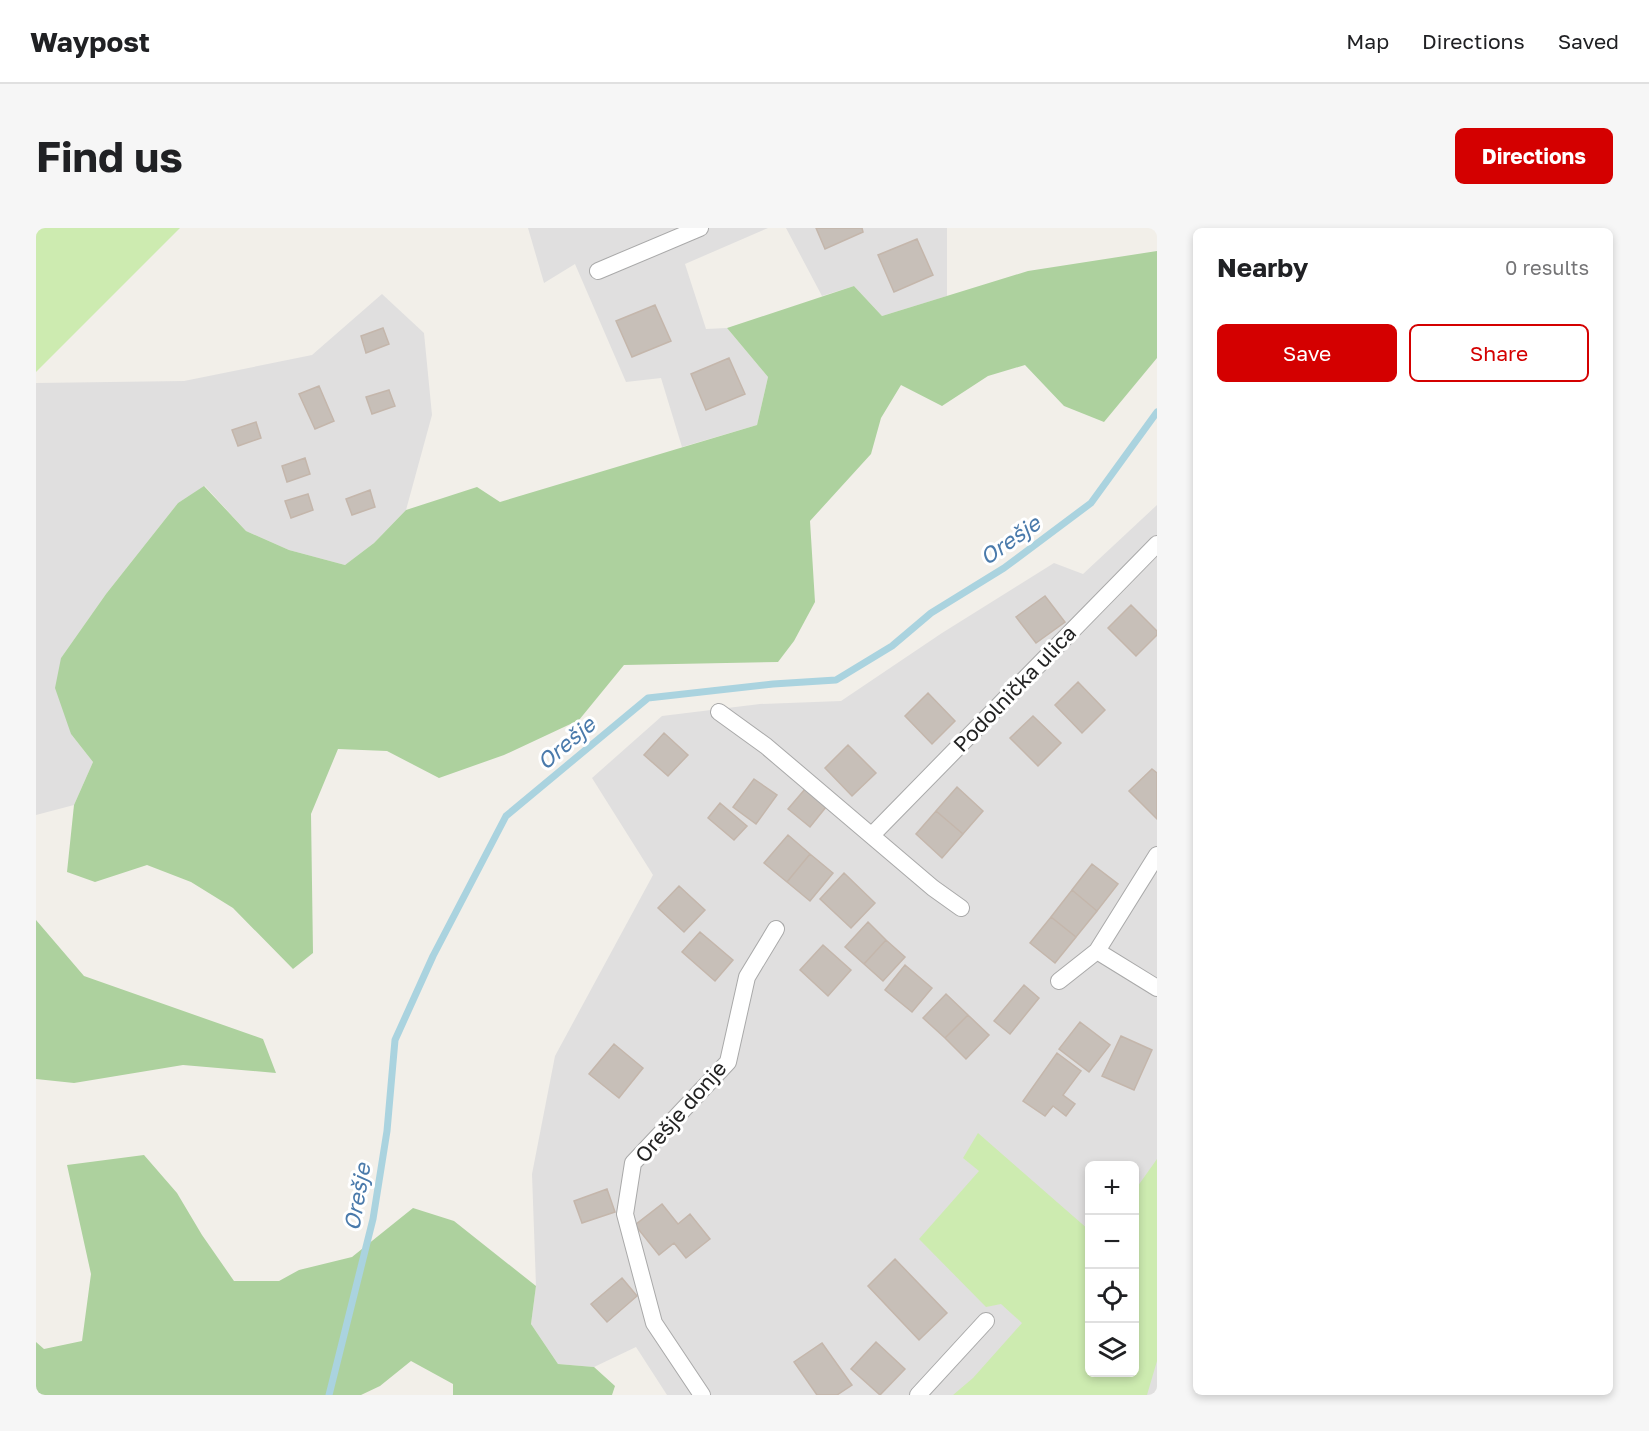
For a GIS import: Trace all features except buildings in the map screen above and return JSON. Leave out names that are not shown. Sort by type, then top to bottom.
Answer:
[{"type":"street","points":[[598,271],[700,228]]},
{"type":"street","name":"Podolnička ulica","points":[[873,834],[1157,544]]},
{"type":"street","points":[[719,712],[766,746],[873,834],[933,888],[961,908]]},
{"type":"street","points":[[1059,981],[1097,951],[1157,855]]},
{"type":"street","name":"Orešje donje","points":[[702,1395],[654,1323],[625,1214],[633,1163],[728,1062],[747,977],[776,929]]},
{"type":"street","points":[[1097,951],[1157,988]]},
{"type":"street","points":[[918,1395],[986,1321]]},
{"type":"shaded area","points":[[528,228],[768,228],[685,264],[706,329],[727,328],[768,377],[757,425],[682,447],[661,378],[626,382],[575,264],[544,283]]},
{"type":"shaded area","points":[[786,228],[947,228],[947,296],[882,316],[854,286],[822,296]]},
{"type":"shaded area","points":[[382,294],[424,333],[432,415],[406,510],[374,543],[345,565],[289,550],[246,531],[205,486],[178,503],[106,594],[61,658],[71,734],[93,762],[74,805],[36,815],[36,383],[184,381],[312,355]]},
{"type":"shaded area","points":[[1157,505],[1157,1395],[667,1395],[636,1347],[594,1367],[558,1364],[531,1324],[536,1286],[532,1174],[555,1056],[653,875],[592,778],[662,716],[760,704],[841,701],[942,633],[1054,563],[1083,574]]},
{"type":"green space","points":[[36,228],[180,228],[36,372]]},
{"type":"green space","points":[[1157,251],[1157,358],[1104,422],[1064,406],[1025,365],[988,376],[942,406],[901,385],[881,418],[871,454],[810,521],[815,602],[794,641],[778,662],[624,665],[579,720],[504,755],[439,778],[387,751],[338,749],[311,814],[313,953],[293,969],[233,908],[191,882],[147,865],[95,882],[67,872],[74,805],[93,762],[71,734],[55,688],[61,658],[106,594],[178,503],[204,486],[246,531],[289,550],[345,565],[374,543],[406,510],[477,487],[500,502],[757,425],[768,377],[727,328],[854,286],[882,316],[1028,271]]},
{"type":"green space","points":[[36,920],[84,976],[263,1039],[276,1073],[183,1065],[74,1083],[36,1079]]},
{"type":"green space","points":[[978,1133],[1085,1227],[1085,1377],[1139,1377],[1139,1184],[1157,1159],[1157,1361],[1147,1395],[953,1395],[973,1378],[1022,1323],[1001,1304],[986,1307],[919,1239],[979,1171],[963,1158]]},
{"type":"green space","points":[[144,1155],[177,1193],[202,1235],[234,1281],[279,1281],[299,1270],[352,1257],[413,1208],[454,1221],[536,1286],[531,1324],[558,1364],[594,1367],[615,1386],[612,1395],[453,1395],[453,1384],[411,1361],[380,1386],[361,1395],[36,1395],[36,1342],[44,1349],[82,1341],[91,1274],[67,1165]]},
{"type":"waterway","name":"Orešje","points":[[329,1395],[373,1219],[387,1131],[395,1040],[433,956],[506,816],[648,698],[773,684],[836,680],[892,646],[931,613],[1004,568],[1091,503],[1157,412]]}]
